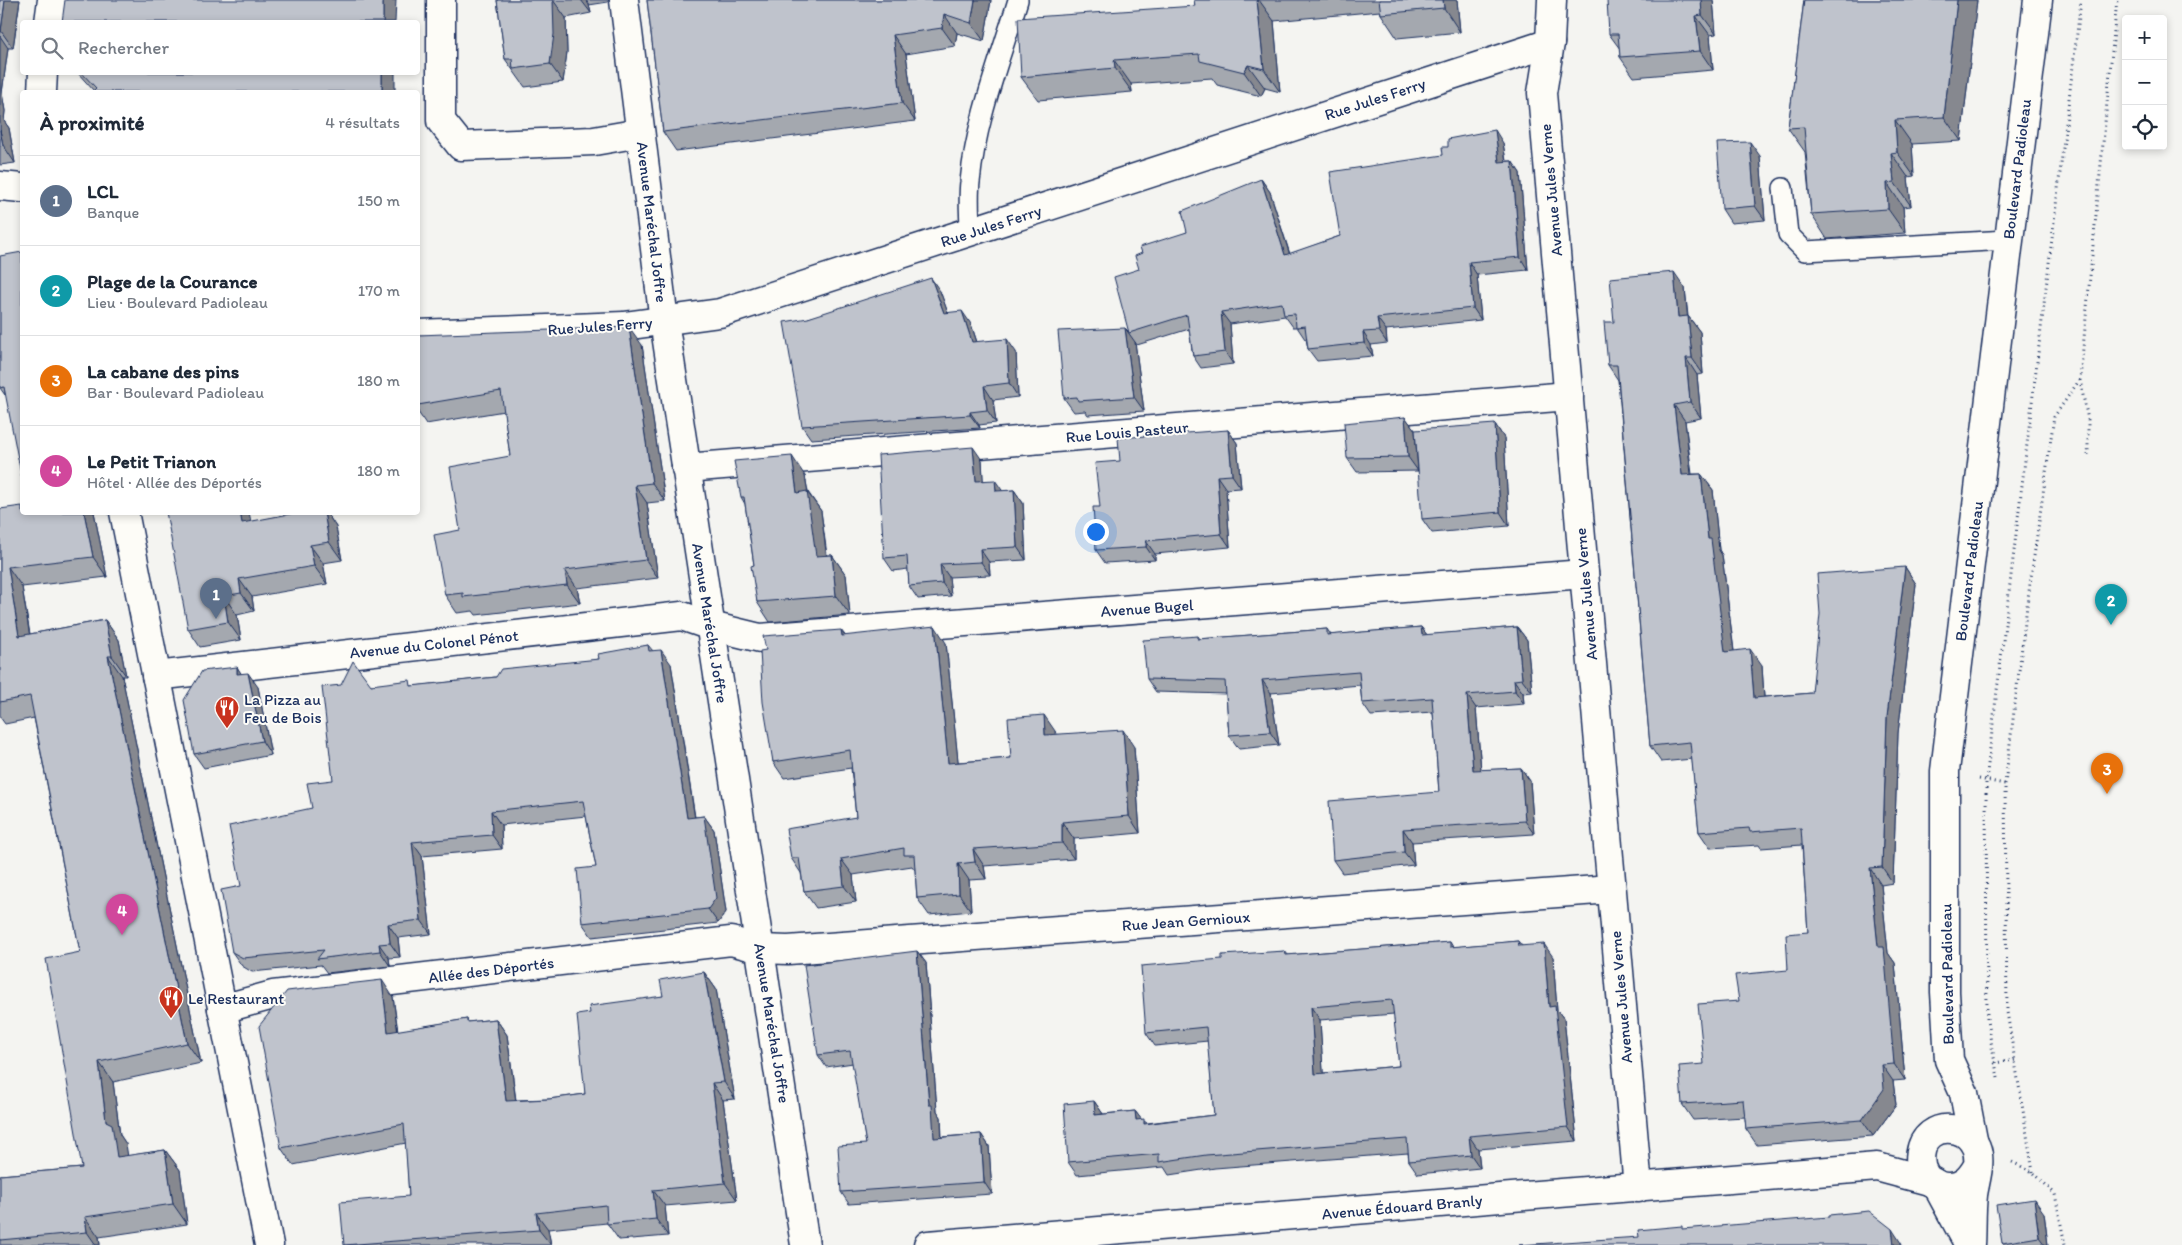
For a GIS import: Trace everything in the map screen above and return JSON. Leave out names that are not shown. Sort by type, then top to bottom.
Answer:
[{"type":"street","points":[[49,20],[52,0]]},
{"type":"street","points":[[441,0],[441,121],[461,146],[594,141],[640,133]]},
{"type":"street","name":"Avenue Maréchal Joffre","points":[[624,0],[664,321],[805,1245]]},
{"type":"street","name":"Avenue Jules Verne","points":[[1552,0],[1550,43],[1542,93],[1638,1188]]},
{"type":"street","name":"Boulevard Padioleau","points":[[1973,1140],[1964,1093],[1949,1060],[1944,992],[1945,771],[2038,0]]},
{"type":"street","name":"Rue Jules Ferry","points":[[420,334],[624,326],[720,313],[1550,43]]},
{"type":"street","points":[[42,90],[43,75]]},
{"type":"street","points":[[0,186],[20,188]]},
{"type":"street","name":"Rue Louis Pasteur","points":[[686,468],[1569,396]]},
{"type":"street","points":[[125,515],[269,1245]]},
{"type":"street","name":"Avenue Bugel","points":[[711,626],[760,638],[1584,574]]},
{"type":"street","name":"Avenue du Colonel Pénot","points":[[156,676],[682,616],[711,626]]},
{"type":"street","name":"Rue Jean Gernioux","points":[[761,949],[788,950],[1611,890]]},
{"type":"street","name":"Allée des Déportés","points":[[222,1009],[273,995],[732,941],[761,949]]},
{"type":"street","points":[[1949,1128],[1963,1131],[1973,1140],[1979,1154],[1973,1196],[1970,1245],[1934,1183],[1927,1177],[1920,1163],[1922,1146],[1926,1139],[1938,1130],[1949,1128]]},
{"type":"street","name":"Avenue Édouard Branly","points":[[1877,1167],[1926,1139]]},
{"type":"street","name":"Avenue Édouard Branly","points":[[928,1245],[1877,1167],[1934,1183]]},
{"type":"street","points":[[1934,1183],[1946,1187],[1957,1186],[1970,1179],[1977,1167]]},
{"type":"lane","points":[[970,233],[970,184],[976,142],[986,96],[1018,0]]},
{"type":"lane","points":[[1011,24],[1030,22]]},
{"type":"lane","points":[[1783,188],[1788,234],[1805,251],[2008,240]]},
{"type":"path","points":[[1998,1081],[1987,1021],[1986,781],[2081,0]]},
{"type":"path","points":[[2088,455],[2088,420],[2080,379],[2117,0]]},
{"type":"path","points":[[2033,1172],[2007,1012],[2005,784],[2028,598],[2054,417],[2080,379]]},
{"type":"path","points":[[2012,1153],[2014,1162],[2033,1172],[2056,1194],[2065,1245]]},
{"type":"building","points":[[0,0],[5,0],[1,31],[0,31]]},
{"type":"building","points":[[65,0],[383,0],[383,20],[62,20]]},
{"type":"building","points":[[497,0],[553,0],[554,34],[550,64],[513,69],[512,59],[505,59]]},
{"type":"building","points":[[647,0],[975,0],[971,23],[944,14],[942,28],[893,35],[902,103],[663,132]]},
{"type":"building","points":[[1194,0],[1257,0],[1264,69],[1248,65],[1244,72],[1200,61],[1199,54],[1114,60],[1115,68],[1021,77],[1018,18],[1195,6]]},
{"type":"building","points":[[1379,0],[1443,0],[1444,8],[1381,14]]},
{"type":"building","points":[[1607,0],[1701,0],[1702,15],[1696,16],[1700,51],[1620,57],[1618,34],[1609,34]]},
{"type":"building","points":[[1804,0],[1957,0],[1944,117],[1895,120],[1897,152],[1891,153],[1894,182],[1887,183],[1888,209],[1811,214],[1804,127],[1788,128]]},
{"type":"building","points":[[84,75],[382,75],[382,90],[94,90],[96,88]]},
{"type":"building","points":[[0,130],[3,145],[0,146]]},
{"type":"building","points":[[1495,130],[1499,162],[1512,161],[1520,257],[1469,262],[1473,308],[1377,318],[1379,331],[1363,332],[1364,343],[1308,349],[1305,326],[1296,327],[1295,314],[1284,315],[1282,303],[1221,312],[1225,352],[1193,356],[1187,315],[1129,333],[1114,277],[1139,269],[1135,256],[1142,253],[1140,247],[1187,232],[1182,211],[1261,179],[1285,255],[1340,236],[1330,172],[1443,155],[1442,147],[1448,147],[1448,139]]},
{"type":"building","points":[[1750,142],[1755,206],[1722,209],[1717,143]]},
{"type":"building","points":[[20,252],[20,469],[4,387],[0,388],[0,256]]},
{"type":"building","points":[[1674,272],[1678,317],[1688,316],[1692,358],[1686,358],[1690,402],[1674,405],[1682,475],[1701,474],[1708,539],[1711,539],[1725,652],[1750,649],[1754,698],[1812,693],[1820,614],[1817,574],[1905,567],[1887,717],[1882,867],[1870,868],[1878,947],[1884,947],[1894,1064],[1882,1065],[1884,1089],[1862,1120],[1746,1129],[1743,1100],[1682,1104],[1679,1066],[1704,1064],[1698,1004],[1739,1001],[1735,975],[1788,970],[1786,934],[1808,932],[1801,828],[1750,832],[1749,828],[1699,832],[1690,742],[1650,746],[1617,365],[1608,365],[1604,322],[1614,322],[1610,278]]},
{"type":"building","points":[[931,278],[944,313],[962,311],[972,342],[1007,339],[1009,383],[984,386],[987,410],[970,412],[970,415],[802,426],[784,322],[808,318]]},
{"type":"building","points":[[629,327],[652,483],[635,485],[646,560],[565,570],[567,585],[463,597],[463,593],[445,595],[434,535],[460,530],[450,467],[510,456],[501,391],[420,405],[420,335]]},
{"type":"building","points":[[1125,328],[1134,397],[1078,401],[1077,397],[1064,398],[1058,331]]},
{"type":"building","points":[[1405,417],[1408,457],[1347,458],[1344,423]]},
{"type":"building","points":[[1495,424],[1500,512],[1422,519],[1415,430]]},
{"type":"building","points":[[1228,430],[1232,475],[1217,476],[1221,534],[1146,541],[1146,547],[1096,550],[1093,507],[1100,507],[1095,463],[1120,461],[1118,438]]},
{"type":"building","points":[[973,447],[976,481],[995,480],[996,491],[1014,490],[1017,547],[980,549],[981,562],[940,564],[942,583],[909,586],[907,556],[884,558],[878,455]]},
{"type":"building","points":[[792,456],[797,493],[807,491],[816,556],[832,555],[836,596],[757,602],[751,566],[754,565],[744,497],[741,497],[734,461]]},
{"type":"building","points":[[20,506],[20,515],[85,515],[93,557],[8,567],[19,636],[105,620],[112,656],[108,656],[187,1043],[99,1062],[106,1121],[112,1124],[117,1157],[165,1150],[173,1204],[85,1217],[87,1232],[0,1240],[0,1175],[82,1168],[46,959],[80,952],[30,696],[0,702],[0,509]]},
{"type":"building","points":[[167,515],[241,515],[242,523],[284,515],[324,515],[329,542],[310,545],[314,566],[239,579],[241,593],[224,596],[228,622],[188,629]]},
{"type":"building","points":[[935,626],[948,763],[1011,758],[1008,718],[1044,715],[1045,735],[1123,730],[1129,816],[1062,822],[1062,843],[973,849],[975,862],[958,864],[959,894],[917,898],[914,855],[904,855],[904,848],[841,859],[844,886],[804,891],[799,858],[791,858],[786,829],[856,817],[850,750],[773,762],[763,702],[760,651],[766,650],[763,636],[841,630],[842,636]]},
{"type":"building","points":[[1421,627],[1422,635],[1517,627],[1522,679],[1514,680],[1515,691],[1467,695],[1473,770],[1521,768],[1525,821],[1403,829],[1404,852],[1333,860],[1329,801],[1439,792],[1432,698],[1362,703],[1359,672],[1262,680],[1270,732],[1229,735],[1225,681],[1147,679],[1143,640],[1198,636],[1198,639],[1327,629],[1327,635]]},
{"type":"building","points":[[648,645],[649,651],[661,650],[687,818],[704,816],[716,898],[708,909],[582,923],[577,869],[596,867],[583,801],[491,811],[492,835],[412,842],[421,920],[388,924],[390,943],[379,944],[380,951],[317,959],[324,950],[243,958],[232,952],[221,890],[241,886],[229,826],[312,808],[307,783],[333,780],[322,687],[341,685],[353,661],[371,685],[410,680],[411,686],[496,677],[501,669],[599,659],[598,654]]},
{"type":"building","points":[[237,667],[237,674],[248,673],[262,741],[194,754],[184,700],[202,671]]},
{"type":"building","points":[[1518,941],[1519,946],[1544,944],[1549,1007],[1555,1006],[1568,1127],[1469,1136],[1471,1155],[1409,1161],[1407,1139],[1206,1155],[1159,1162],[1159,1154],[1068,1162],[1064,1104],[1094,1101],[1095,1115],[1135,1111],[1136,1120],[1144,1119],[1144,1124],[1214,1115],[1206,1027],[1146,1033],[1141,966],[1222,959],[1222,955],[1285,951],[1286,955],[1450,942],[1450,947]],"holes":[[[1392,1000],[1399,1066],[1315,1074],[1311,1007]]]},
{"type":"building","points":[[917,951],[929,1105],[932,1105],[934,1138],[981,1134],[984,1182],[841,1192],[838,1146],[866,1144],[850,1051],[818,1055],[804,965]]},
{"type":"building","points":[[704,972],[724,1082],[712,1083],[725,1183],[653,1190],[656,1219],[607,1224],[606,1205],[536,1213],[539,1230],[344,1245],[340,1202],[409,1196],[404,1124],[281,1148],[259,1026],[287,991],[382,980],[388,1032],[467,1019],[467,1022],[496,1019],[506,1101],[549,1099],[585,1094],[577,1015],[590,1013],[589,1006],[663,996],[660,980]]},
{"type":"building","points":[[2034,1199],[2039,1237],[2002,1243],[1996,1205]]},
{"type":"building","points":[[1869,1211],[1892,1229],[1894,1245],[1519,1245],[1639,1237],[1638,1230],[1682,1226],[1682,1229],[1829,1217],[1829,1215]]},
{"type":"place","name":"LCL","points":[[216,619]]},
{"type":"place","name":"Plage de la Courance","points":[[2111,625]]},
{"type":"place","name":"La Pizza au Feu de Bois","points":[[227,729]]},
{"type":"place","name":"La cabane des pins","points":[[2107,794]]},
{"type":"place","name":"Le Petit Trianon","points":[[122,935]]},
{"type":"place","name":"Le Restaurant","points":[[171,1019]]}]
